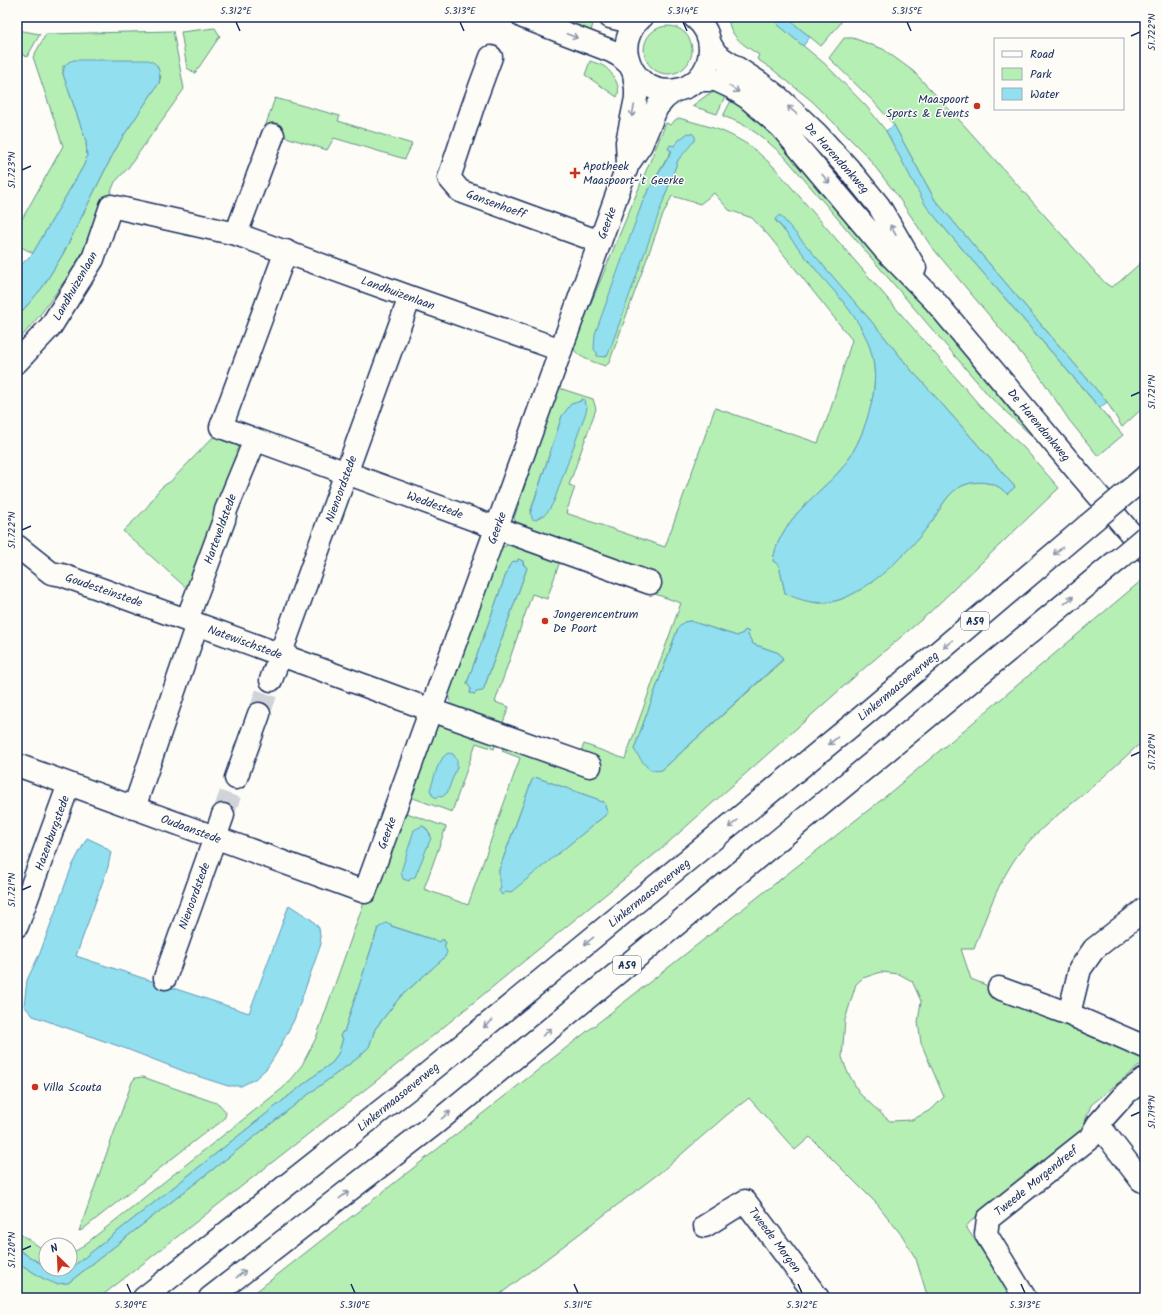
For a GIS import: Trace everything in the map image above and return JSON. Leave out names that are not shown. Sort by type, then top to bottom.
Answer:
[{"type":"main road","points":[[522,17],[611,51],[620,56],[638,78],[649,86],[661,91],[674,91],[685,88],[697,80],[707,64],[710,56],[710,44],[707,32],[698,19]]},
{"type":"main road","points":[[610,17],[627,20],[641,18]]},
{"type":"main road","name":"Geerke","points":[[628,164],[627,142],[636,98],[636,88],[627,52],[628,38],[634,26],[641,18]]},
{"type":"main road","name":"De Harendonkweg","points":[[710,44],[716,54],[760,82],[778,97],[816,132],[848,168],[879,206],[934,300]]},
{"type":"main road","name":"Gansenhoeff","points":[[491,57],[449,178],[460,191],[600,242]]},
{"type":"main road","name":"De Harendonkweg","points":[[697,80],[716,80],[732,87],[748,98],[781,127],[884,249],[934,300],[1145,550]]},
{"type":"main road","name":"Geerke","points":[[365,892],[628,164],[641,145],[657,106],[674,91]]},
{"type":"main road","points":[[236,234],[273,135]]},
{"type":"main road","name":"Landhuizenlaan","points":[[17,362],[51,326],[93,259],[111,206],[236,234],[561,350]]},
{"type":"main road","name":"Weddestede","points":[[286,251],[221,426],[650,583]]},
{"type":"main road","name":"Nienoordstede","points":[[271,680],[410,297]]},
{"type":"main road","name":"Harteveldstede","points":[[192,622],[226,510],[256,440]]},
{"type":"main road","name":"Linkermaasoeverweg","points":[[144,1298],[416,1083],[857,721],[1138,483]]},
{"type":"main road","name":"A59","points":[[210,1298],[437,1122],[1145,537]]},
{"type":"main road","name":"Goudesteinstede","points":[[17,546],[51,573],[62,575],[192,622]]},
{"type":"main road","name":"Natewischstede","points":[[134,808],[192,622],[431,710],[590,766]]},
{"type":"main road","points":[[236,778],[259,714]]},
{"type":"main road","name":"Oudaanstede","points":[[17,764],[365,892]]},
{"type":"main road","name":"Hazenburgstede","points":[[17,926],[69,784]]},
{"type":"main road","name":"Nienoordstede","points":[[165,978],[223,815]]},
{"type":"main road","points":[[1069,1014],[1080,969],[1094,949],[1145,908]]},
{"type":"main road","points":[[999,988],[1069,1014],[1145,1047]]},
{"type":"main road","name":"Tweede Morgendreef","points":[[1025,1298],[986,1234],[988,1219],[1090,1138],[1098,1124],[1126,1093],[1145,1079]]},
{"type":"main road","points":[[1098,1124],[1141,1180],[1145,1182]]},
{"type":"main road","name":"Tweede Morgen","points":[[705,1226],[745,1201],[818,1298]]},
{"type":"green space","points":[[539,17],[587,17],[594,20],[590,35]]},
{"type":"green space","points":[[728,17],[769,17],[825,64],[867,107],[886,131],[927,206],[1123,435],[1098,456],[1069,420],[1039,375],[931,246],[896,194],[866,155],[812,101],[757,59],[759,55],[738,40],[731,30]]},
{"type":"green space","points":[[786,17],[843,17],[840,24],[821,46]]},
{"type":"green space","points":[[663,26],[673,26],[682,30],[688,36],[691,41],[691,59],[682,70],[673,74],[663,74],[654,70],[648,64],[644,55],[644,45],[648,36],[654,30]]},
{"type":"green space","points":[[215,28],[220,36],[195,73],[187,68],[181,32]]},
{"type":"green space","points":[[17,30],[40,34],[27,57],[17,52]]},
{"type":"green space","points":[[173,31],[184,89],[128,168],[115,182],[92,236],[71,272],[40,315],[17,342],[17,317],[42,288],[63,254],[112,156],[122,138],[159,83],[161,76],[63,66],[63,74],[86,141],[87,156],[84,165],[33,253],[17,245],[17,228],[63,146],[33,57],[46,34]]},
{"type":"green space","points":[[844,38],[853,38],[883,49],[913,71],[963,124],[1105,283],[1111,287],[1118,283],[1145,259],[1145,406],[1122,427],[1107,402],[935,200],[894,125],[874,102],[829,58]]},
{"type":"green space","points":[[590,61],[600,64],[611,73],[618,85],[617,97],[585,75]]},
{"type":"green space","points":[[717,91],[726,94],[717,114],[692,106],[707,95]]},
{"type":"green space","points":[[733,97],[744,104],[819,181],[1035,437],[1034,438],[990,397],[785,157],[771,144],[749,128],[723,116]]},
{"type":"green space","points":[[275,98],[340,116],[338,121],[412,144],[405,159],[334,138],[327,150],[264,130]]},
{"type":"green space","points":[[679,118],[724,132],[753,148],[774,167],[982,408],[1024,448],[1059,488],[928,614],[861,671],[661,849],[413,1052],[99,1298],[17,1298],[17,1262],[38,1275],[38,1277],[44,1279],[68,1283],[76,1277],[78,1277],[78,1275],[314,1090],[355,1060],[369,1047],[375,1029],[400,997],[445,957],[444,946],[446,943],[443,939],[440,942],[386,924],[378,928],[344,1032],[342,1032],[340,1037],[343,1038],[339,1052],[333,1062],[78,1263],[78,1250],[283,1088],[302,1065],[316,1038],[364,902],[405,814],[407,813],[446,827],[424,889],[468,905],[520,758],[502,751],[504,745],[580,754],[584,744],[625,759],[681,603],[655,594],[660,578],[521,529],[516,524],[514,518],[557,389],[559,388],[593,399],[596,409],[569,485],[575,487],[566,513],[665,547],[715,408],[818,443],[830,411],[852,340],[769,236],[752,218],[729,210],[714,193],[700,204],[672,196],[662,217],[609,363],[605,366],[581,357],[577,354],[573,346],[666,123],[671,125]],"holes":[[[693,134],[695,136],[678,160],[597,356],[644,198],[674,146],[679,140]],[[775,220],[825,268],[912,371],[1015,487],[1007,494],[992,484],[975,482],[964,485],[954,491],[920,537],[894,563],[864,587],[848,596],[832,602],[817,603],[785,593],[779,565],[773,561],[776,548],[781,537],[795,516],[844,466],[861,436],[867,420],[874,390],[875,375],[873,360],[866,336],[860,325],[838,295]],[[582,399],[585,400],[532,516],[530,513],[562,416]],[[690,621],[737,636],[745,630],[749,632],[748,635],[753,644],[779,653],[783,659],[662,770],[651,769],[634,749],[678,628],[684,622]],[[535,777],[597,799],[606,805],[605,807],[608,813],[510,892],[499,891],[502,887],[499,870],[532,780]],[[422,826],[426,828],[431,835],[403,876]]]},
{"type":"green space","points":[[216,434],[244,445],[192,593],[123,531],[144,510],[160,489],[170,482]]},
{"type":"green space","points":[[513,545],[560,561],[547,599],[532,594],[495,702],[509,707],[502,725],[455,708],[449,699],[448,689],[498,552],[503,547]],"holes":[[[518,559],[523,561],[527,568],[484,688],[475,694],[470,693],[471,689],[467,683],[509,566],[514,561],[517,562]]]},
{"type":"green space","points":[[1142,580],[1145,584],[1145,739],[1093,786],[1042,828],[1026,844],[1012,864],[999,887],[974,949],[961,949],[971,979],[1145,1050],[1145,1061],[1091,1105],[1081,1132],[970,1222],[966,1227],[1014,1298],[928,1298],[916,1259],[903,1237],[878,1205],[810,1137],[795,1150],[749,1098],[728,1114],[662,1171],[495,1298],[248,1298],[880,801]],"holes":[[[881,972],[899,974],[912,981],[921,1001],[918,1022],[921,1043],[944,1097],[932,1109],[912,1120],[890,1121],[860,1094],[847,1071],[842,1057],[845,1020],[856,984],[863,978]]]},
{"type":"green space","points":[[443,724],[496,743],[494,749],[476,743],[452,812],[413,798],[411,795],[434,731],[437,727]]},
{"type":"green space","points":[[143,1077],[219,1104],[226,1112],[224,1118],[79,1231],[132,1082],[135,1078]]},
{"type":"green space","points":[[17,1232],[38,1246],[38,1262],[17,1249]]},
{"type":"water","points":[[769,17],[786,17],[810,37],[803,46]]},
{"type":"water","points":[[74,60],[152,61],[158,68],[160,75],[159,83],[122,138],[63,254],[42,288],[17,317],[17,269],[33,253],[84,165],[87,156],[86,141],[63,74],[66,64]]},
{"type":"water","points":[[894,125],[935,200],[1107,402],[1100,408],[926,206],[886,131]]},
{"type":"water","points":[[688,133],[695,136],[695,140],[678,160],[608,355],[604,357],[597,356],[594,349],[595,334],[644,198],[672,151],[668,149],[670,145],[674,146]]},
{"type":"water","points":[[780,215],[912,371],[1015,487],[1007,494],[992,484],[975,482],[964,485],[954,491],[920,536],[887,570],[861,589],[848,596],[835,601],[822,603],[809,602],[785,593],[779,565],[773,561],[776,548],[781,537],[795,516],[838,473],[849,459],[864,427],[871,405],[875,375],[870,348],[859,325],[845,304],[775,219]]},
{"type":"water","points":[[582,399],[585,400],[584,403],[587,407],[586,412],[554,501],[544,515],[537,520],[532,519],[530,514],[562,416],[571,404],[581,401]]},
{"type":"water","points":[[518,559],[523,561],[523,564],[527,568],[483,691],[476,692],[475,694],[470,693],[471,689],[467,683],[509,566],[514,561],[517,562]]},
{"type":"water","points":[[690,621],[737,636],[745,630],[749,632],[748,635],[753,644],[779,653],[783,659],[662,770],[652,770],[646,766],[634,749],[678,628],[684,622]]},
{"type":"water","points":[[448,753],[453,754],[457,760],[457,767],[447,793],[442,797],[438,796],[437,798],[433,796],[430,790],[437,768],[443,757]]},
{"type":"water","points":[[535,777],[597,799],[601,802],[603,801],[606,805],[605,807],[608,813],[510,893],[506,892],[502,895],[499,891],[501,887],[499,881],[499,870],[532,780]]},
{"type":"water","points":[[422,826],[429,832],[431,838],[415,877],[409,881],[403,879],[401,872],[414,830]]},
{"type":"water","points":[[87,838],[102,845],[111,852],[108,867],[76,956],[249,1013],[289,905],[312,920],[319,928],[321,944],[294,1020],[267,1068],[255,1079],[241,1086],[228,1086],[191,1074],[124,1048],[33,1016],[24,1006],[27,980],[40,953],[72,866]]},
{"type":"water","points":[[386,923],[440,942],[442,939],[446,943],[444,946],[447,952],[445,957],[400,997],[375,1029],[369,1047],[355,1060],[314,1090],[78,1275],[78,1263],[333,1062],[339,1052],[343,1038],[340,1037],[342,1032],[344,1032],[378,928]]},
{"type":"water","points":[[17,1249],[38,1262],[38,1275],[17,1262]]},
{"type":"water","points":[[41,1277],[76,1277],[68,1283],[56,1284]]},
{"type":"tunnel","points":[[259,714],[271,680]]},
{"type":"tunnel","points":[[223,815],[236,778]]},
{"type":"place","name":"Maaspoort Sports & Events","points":[[977,106]]},
{"type":"place","name":"Apotheek Maaspoort-'t Geerke","points":[[575,173]]},
{"type":"place","name":"Jongerencentrum De Poort","points":[[545,621]]},
{"type":"place","name":"Villa Scouta","points":[[35,1087]]}]
